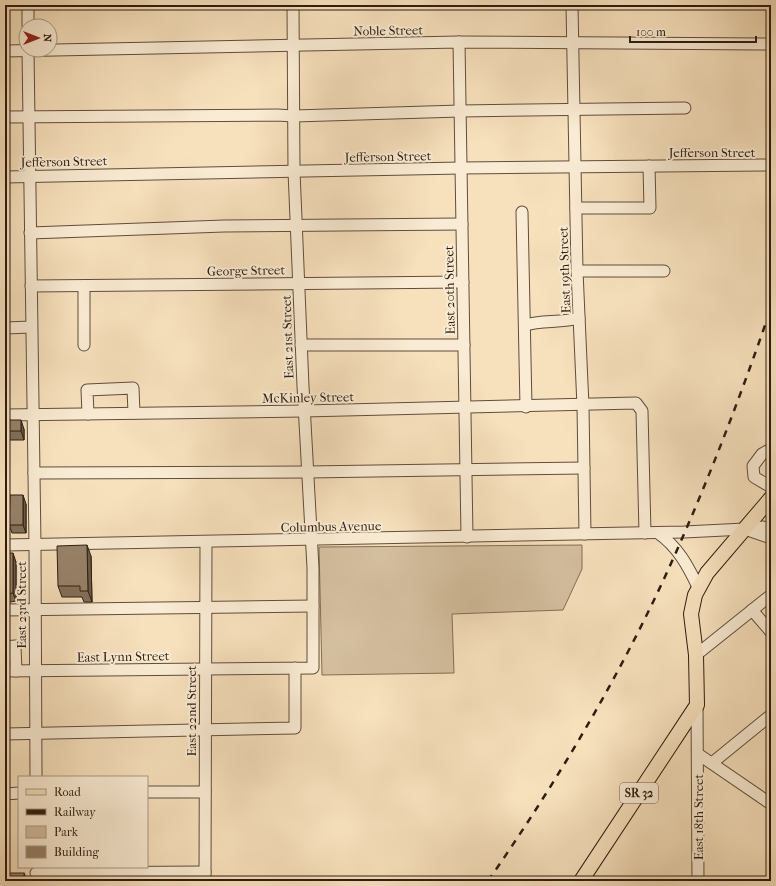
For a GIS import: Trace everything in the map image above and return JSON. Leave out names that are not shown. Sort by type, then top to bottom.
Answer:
[{"type":"main road","points":[[697,705],[696,655],[691,614],[698,587],[707,573],[771,498]]},
{"type":"main road","name":"SR 32","points":[[581,881],[697,705]]},
{"type":"street","points":[[28,5],[28,18]]},
{"type":"street","name":"East 21st Street","points":[[293,5],[294,171],[311,540],[313,668]]},
{"type":"street","name":"East 19th Street","points":[[572,5],[577,271],[583,406],[585,534]]},
{"type":"street","name":"Noble Street","points":[[58,50],[458,42],[771,44]]},
{"type":"street","name":"East 20th Street","points":[[458,42],[467,537]]},
{"type":"street","name":"Noble Street","points":[[5,51],[18,50]]},
{"type":"street","name":"East 23rd Street","points":[[28,58],[35,545],[36,776]]},
{"type":"street","points":[[5,118],[294,116],[460,111],[685,108]]},
{"type":"street","name":"Jefferson Street","points":[[5,177],[30,175],[461,168],[771,165]]},
{"type":"street","points":[[576,208],[650,208],[649,166]]},
{"type":"street","points":[[522,212],[526,407]]},
{"type":"street","points":[[30,233],[224,226],[462,224]]},
{"type":"street","points":[[577,271],[664,270]]},
{"type":"street","name":"George Street","points":[[31,286],[463,282]]},
{"type":"street","points":[[84,286],[84,345]]},
{"type":"street","points":[[525,325],[532,323],[569,321],[579,318]]},
{"type":"street","points":[[5,328],[31,327]]},
{"type":"street","points":[[301,345],[464,345]]},
{"type":"street","points":[[88,414],[87,390],[133,388],[134,413]]},
{"type":"street","name":"McKinley Street","points":[[5,415],[304,411],[636,404],[642,411],[645,533]]},
{"type":"street","points":[[771,448],[762,454],[753,466],[754,477],[771,487]]},
{"type":"street","points":[[34,473],[307,472],[584,468]]},
{"type":"street","points":[[745,529],[763,527],[771,529]]},
{"type":"street","name":"Columbus Avenue","points":[[5,545],[658,533],[745,529],[771,538]]},
{"type":"street","points":[[658,533],[668,539],[688,564],[698,587]]},
{"type":"street","name":"East 22nd Street","points":[[205,876],[206,542]]},
{"type":"street","points":[[696,655],[771,595]]},
{"type":"street","points":[[5,610],[206,606],[313,606]]},
{"type":"street","points":[[752,610],[771,632]]},
{"type":"street","points":[[5,646],[15,646],[10,671]]},
{"type":"street","points":[[5,734],[295,728],[295,668]]},
{"type":"street","name":"East Lynn Street","points":[[10,671],[313,668]]},
{"type":"street","name":"East 18th Street","points":[[697,705],[698,881]]},
{"type":"street","points":[[712,764],[771,714]]},
{"type":"street","points":[[698,754],[771,804]]},
{"type":"street","points":[[148,792],[205,792]]},
{"type":"street","points":[[5,794],[18,793]]},
{"type":"street","points":[[36,874],[205,876]]},
{"type":"green space","points":[[582,545],[582,569],[563,610],[452,614],[454,673],[322,675],[319,547]]},
{"type":"building","points":[[5,417],[9,418],[9,420],[21,420],[21,431],[5,431]]},
{"type":"building","points":[[10,495],[23,495],[23,525],[9,525]]},
{"type":"building","points":[[87,545],[88,591],[80,591],[80,586],[58,586],[57,546]]},
{"type":"building","points":[[5,553],[13,553],[13,593],[5,594]]},
{"type":"building","points":[[5,873],[24,873],[24,881],[5,881]]},
{"type":"railway","points":[[488,881],[536,809],[582,735],[644,620],[678,548],[707,480],[734,412],[771,308]]}]
